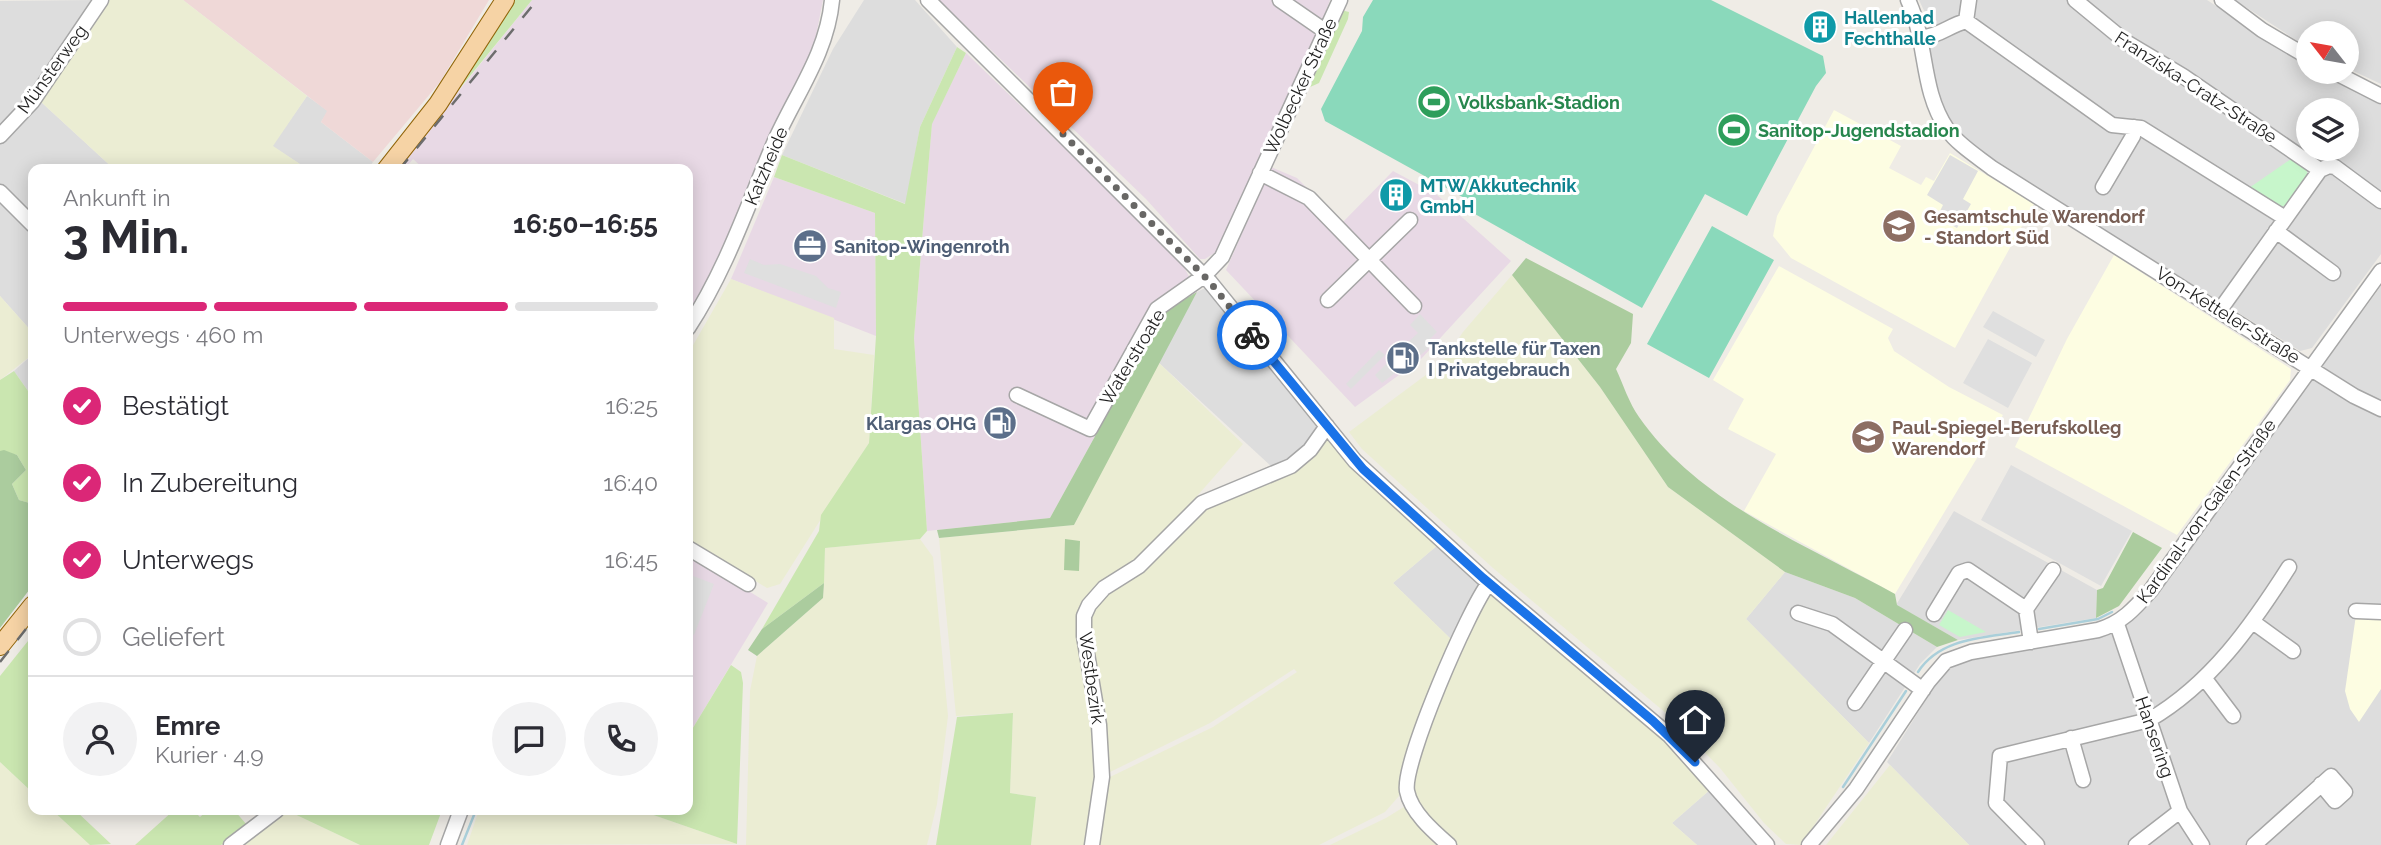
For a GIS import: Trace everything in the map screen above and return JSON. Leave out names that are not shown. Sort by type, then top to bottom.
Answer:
[{"type":"main road","points":[[391,164],[438,104],[505,0]]},
{"type":"main road","points":[[0,646],[28,611]]},
{"type":"street","name":"Münsterweg","points":[[0,136],[32,102],[101,0]]},
{"type":"street","name":"Katzheide","points":[[693,318],[726,262],[775,141],[816,62],[827,31],[832,0]]},
{"type":"street","points":[[928,0],[1203,276],[1368,474],[1489,583],[1670,736],[1767,845]]},
{"type":"street","points":[[1280,0],[1325,31]]},
{"type":"street","name":"Wolbecker Straße","points":[[1203,276],[1222,257],[1340,0]]},
{"type":"street","name":"Von-Ketteler-Straße","points":[[1908,0],[1921,38],[1932,103],[1948,132],[1992,168],[2310,367]]},
{"type":"street","points":[[1966,21],[1969,0]]},
{"type":"street","name":"Franziska-Cratz-Straße","points":[[2075,0],[2126,42],[2183,76],[2320,170],[2329,166],[2335,167],[2381,201]]},
{"type":"street","points":[[2222,0],[2262,30],[2296,50]]},
{"type":"street","points":[[1921,38],[1942,35],[1956,24],[1966,21]]},
{"type":"street","points":[[1966,21],[2112,125],[2141,128],[2286,218]]},
{"type":"street","points":[[2358,84],[2381,96]]},
{"type":"street","points":[[2103,187],[2133,136],[2134,127]]},
{"type":"street","points":[[2220,310],[2320,170]]},
{"type":"street","name":"Wolbecker Straße","points":[[1260,173],[1301,191],[1414,306]]},
{"type":"street","points":[[0,192],[28,220]]},
{"type":"street","points":[[1328,300],[1410,219]]},
{"type":"street","points":[[2276,231],[2333,272]]},
{"type":"street","name":"Kardinal-von-Galen-Straße","points":[[2117,624],[2151,590],[2381,271]]},
{"type":"street","name":"Waterstroate","points":[[1017,395],[1090,429],[1157,309],[1203,276]]},
{"type":"street","points":[[2310,367],[2381,410]]},
{"type":"street","name":"Westbezirk","points":[[1092,845],[1102,777],[1099,725],[1084,636],[1084,617],[1088,606],[1104,588],[1139,566],[1202,503],[1291,466],[1310,450],[1327,426]]},
{"type":"street","points":[[693,551],[748,584]]},
{"type":"street","points":[[2037,845],[1996,803],[2000,756],[2150,720],[2205,678],[2253,622],[2289,567]]},
{"type":"street","points":[[1934,614],[1959,573],[1968,570],[2026,609]]},
{"type":"street","points":[[2031,642],[2026,609],[2053,570]]},
{"type":"street","points":[[1448,845],[1409,800],[1407,775],[1454,651],[1489,583]]},
{"type":"street","points":[[2356,611],[2381,612]]},
{"type":"street","points":[[1798,613],[1832,624],[1923,690]]},
{"type":"street","points":[[2253,622],[2293,651]]},
{"type":"street","points":[[1810,845],[1865,777],[1923,690],[1947,661],[1971,652],[2117,624]]},
{"type":"street","name":"Hansering","points":[[2117,624],[2180,811],[2202,845]]},
{"type":"street","points":[[1854,703],[1905,630]]},
{"type":"street","points":[[2205,678],[2232,716]]},
{"type":"street","points":[[2071,738],[2082,780]]},
{"type":"street","points":[[2254,845],[2321,785]]},
{"type":"street","points":[[2136,845],[2180,811]]},
{"type":"street","points":[[231,845],[270,815]]},
{"type":"street","points":[[448,845],[459,815]]},
{"type":"shaded area","points":[[95,0],[41,81],[0,130],[0,1]]},
{"type":"shaded area","points":[[108,0],[183,0],[307,96],[273,146],[300,164],[108,164],[40,101]]},
{"type":"shaded area","points":[[183,0],[489,0],[440,82],[373,162],[321,122],[327,111]]},
{"type":"shaded area","points":[[532,0],[823,0],[814,46],[762,151],[711,276],[693,306],[693,164],[418,164],[413,159],[409,164],[400,164]]},
{"type":"shaded area","points":[[864,0],[915,0],[957,47],[920,127],[906,204],[782,155],[833,49]]},
{"type":"shaded area","points":[[939,0],[1330,0],[1292,100],[1219,250],[1205,259],[1200,259],[1146,199]]},
{"type":"shaded area","points":[[1919,0],[2207,0],[2296,59],[2296,84],[2340,84],[2381,105],[2381,254],[2312,348],[2300,351],[1996,163],[1970,143],[1950,123],[1938,97],[1929,54],[1928,19]]},
{"type":"shaded area","points":[[2235,0],[2381,0],[2381,84],[2359,74],[2359,21],[2296,21],[2296,40]]},
{"type":"shaded area","points":[[966,53],[1183,265],[1197,292],[1164,311],[1050,518],[927,531],[914,338],[932,123]]},
{"type":"shaded area","points":[[307,96],[328,111],[321,122],[373,162],[300,164],[272,146]]},
{"type":"shaded area","points":[[40,101],[108,164],[28,164],[28,327],[0,296],[0,143]]},
{"type":"shaded area","name":"Gesamtschule Warendorf - Standort Süd","points":[[1834,110],[1901,146],[1889,168],[1921,185],[1926,177],[1934,181],[1950,153],[2034,204],[1955,348],[1791,258],[1773,236],[1777,216]]},
{"type":"shaded area","points":[[1950,155],[1978,171],[1963,199],[1971,204],[1957,228],[1937,217],[1943,205],[1927,195]]},
{"type":"shaded area","points":[[1271,167],[1297,178],[1342,223],[1393,171],[1436,194],[1511,261],[1421,359],[1355,407],[1226,270]]},
{"type":"shaded area","name":"Sanitop-Wingenroth","points":[[774,177],[875,213],[876,336],[731,279]]},
{"type":"shaded area","points":[[2114,255],[2291,369],[2290,380],[2177,535],[2015,447],[2067,339]]},
{"type":"shaded area","points":[[750,259],[764,265],[780,264],[816,276],[828,288],[841,292],[836,308],[744,273]]},
{"type":"shaded area","name":"Paul-Spiegel-Berufskolleg Warendorf","points":[[1779,266],[1893,329],[1888,338],[1894,351],[1949,387],[2003,415],[1895,594],[1744,511],[1776,454],[1728,429],[1744,399],[1713,380]]},
{"type":"shaded area","points":[[1512,275],[1600,387],[1668,487],[1785,572],[1746,619],[1869,743],[1801,845],[1786,844],[1764,823],[1720,768],[1667,714],[1493,568],[1362,449],[1349,432],[1442,363],[1463,332]]},
{"type":"shaded area","points":[[731,279],[834,318],[834,349],[874,355],[869,443],[780,584],[767,588],[693,542],[693,345]]},
{"type":"shaded area","points":[[2381,286],[2381,845],[1969,845],[1887,762],[1934,687],[1952,667],[1976,659],[2107,634],[2122,628],[2139,613]]},
{"type":"shaded area","points":[[1207,287],[1320,423],[1312,443],[1297,456],[1272,467],[1158,362],[1197,292]]},
{"type":"shaded area","points":[[0,296],[28,327],[28,358],[0,380]]},
{"type":"shaded area","points":[[1993,311],[2045,340],[2036,357],[1983,327]]},
{"type":"shaded area","points":[[1420,314],[1437,332],[1429,340],[1430,347],[1417,358],[1406,344],[1418,333],[1410,325]]},
{"type":"shaded area","points":[[1988,339],[2032,363],[2008,408],[1963,383]]},
{"type":"shaded area","points":[[1379,350],[1385,355],[1351,389],[1346,384]]},
{"type":"shaded area","points":[[1394,356],[1404,366],[1382,383],[1375,375]]},
{"type":"shaded area","points":[[28,358],[28,391],[14,371]]},
{"type":"shaded area","points":[[1158,362],[1243,444],[1137,564],[1078,620],[1097,725],[1099,781],[1090,845],[1031,845],[1036,797],[1010,793],[1013,713],[956,716],[939,538],[1074,525]]},
{"type":"shaded area","points":[[1327,436],[1353,469],[1439,544],[1393,583],[1455,643],[1415,737],[1400,781],[1399,796],[1385,812],[1319,845],[1096,845],[1108,778],[1213,727],[1297,672],[1294,669],[1210,723],[1106,774],[1086,627],[1096,602],[1199,510],[1294,468]]},
{"type":"shaded area","points":[[2011,465],[2132,531],[2101,586],[1981,520]]},
{"type":"shaded area","points":[[1954,511],[2097,590],[2096,618],[1958,640],[1896,605]]},
{"type":"shaded area","points":[[920,539],[933,557],[948,716],[937,804],[927,845],[746,845],[750,691],[757,656],[823,598],[825,548]]},
{"type":"shaded area","points":[[1439,544],[1479,580],[1481,588],[1455,643],[1393,583]]},
{"type":"shaded area","points":[[693,557],[768,603],[693,728]]},
{"type":"shaded area","points":[[1785,572],[1855,598],[1937,647],[1920,664],[1869,743],[1746,619]]},
{"type":"shaded area","points":[[693,576],[714,584],[693,635]]},
{"type":"shaded area","points":[[1492,593],[1664,736],[1712,788],[1672,823],[1697,845],[1454,845],[1420,812],[1411,780],[1438,700],[1486,596]]},
{"type":"shaded area","points":[[2356,615],[2381,616],[2381,689],[2359,722],[2350,709],[2345,691]]},
{"type":"shaded area","points":[[0,762],[28,788],[28,815],[57,815],[90,845],[0,845]]},
{"type":"shaded area","points":[[1890,765],[1969,845],[1826,845]]},
{"type":"shaded area","points":[[1712,788],[1760,845],[1697,845],[1672,823]]},
{"type":"shaded area","points":[[1407,805],[1442,845],[1330,845],[1386,818]]},
{"type":"shaded area","points":[[276,815],[296,815],[360,845],[237,845]]},
{"type":"shaded area","points":[[477,815],[653,815],[737,844],[467,845]]},
{"type":"green space","points":[[514,0],[532,0],[457,92]]},
{"type":"green space","points":[[1373,0],[1711,0],[1823,56],[1826,73],[1816,86],[1747,216],[1705,194],[1642,308],[1466,209],[1468,200],[1325,121],[1321,109],[1362,31],[1363,17]]},
{"type":"green space","points":[[1341,10],[1349,12],[1348,19],[1319,83],[1308,88]]},
{"type":"green space","points":[[957,47],[966,53],[932,124],[914,338],[927,531],[920,539],[825,548],[824,583],[762,629],[819,531],[821,515],[869,443],[876,336],[875,213],[774,177],[782,155],[905,204],[920,127]]},
{"type":"green space","points":[[2291,159],[2306,169],[2308,175],[2288,205],[2278,207],[2249,188]]},
{"type":"green space","points":[[1712,226],[1774,260],[1709,378],[1647,344]]},
{"type":"green space","points":[[1526,258],[1633,314],[1631,343],[1616,369],[1639,417],[1663,447],[1691,474],[1722,497],[1790,539],[1895,594],[1897,605],[1958,640],[1937,647],[1855,598],[1785,572],[1668,487],[1600,387],[1512,275]]},
{"type":"green space","points":[[1197,292],[1074,525],[939,538],[937,530],[1050,518],[1164,311]]},
{"type":"green space","points":[[14,371],[28,391],[28,503],[19,500],[12,484],[26,470],[17,455],[0,451],[0,380]]},
{"type":"green space","points":[[0,451],[17,455],[26,470],[12,484],[19,500],[28,503],[28,592],[0,628]]},
{"type":"green space","points":[[2133,532],[2162,548],[2119,606],[2096,618],[2097,590],[2103,588]]},
{"type":"green space","points":[[1065,539],[1080,541],[1079,571],[1064,570]]},
{"type":"green space","points":[[824,583],[823,598],[757,656],[748,650],[762,629]]},
{"type":"green space","points":[[1948,610],[1986,632],[1960,637],[1939,625]]},
{"type":"green space","points":[[28,641],[28,788],[0,762],[0,676]]},
{"type":"green space","points":[[731,665],[741,672],[743,683],[737,844],[653,815],[693,815],[693,728]]},
{"type":"green space","points":[[1013,713],[1010,793],[1036,797],[1031,845],[936,845],[957,717]]},
{"type":"green space","points":[[57,815],[80,815],[111,844],[90,845]]},
{"type":"green space","points":[[168,815],[238,815],[247,825],[221,845],[135,845]]},
{"type":"green space","points":[[296,815],[440,815],[429,845],[360,845]]},
{"type":"waterway","points":[[2039,629],[2098,619],[2112,612]]},
{"type":"waterway","points":[[1918,672],[1938,652],[1950,646],[1977,638],[2019,632]]},
{"type":"waterway","points":[[1843,787],[1906,691]]},
{"type":"waterway","points":[[462,845],[474,815]]},
{"type":"railway","points":[[404,164],[537,0]]},
{"type":"railway","points":[[0,662],[28,626]]},
{"type":"way so far","points":[[1063,134],[1210,282],[1252,335]]},
{"type":"place","name":"Hallenbad Fechthalle","points":[[1820,27]]},
{"type":"place","name":"Volksbank-Stadion","points":[[1434,102]]},
{"type":"place","name":"Sanitop-Jugendstadion","points":[[1734,130]]},
{"type":"place","name":"MTW Akkutechnik GmbH","points":[[1396,195]]},
{"type":"place","name":"Gesamtschule Warendorf - Standort Süd","points":[[1899,226]]},
{"type":"place","name":"Sanitop-Wingenroth","points":[[810,246]]},
{"type":"place","name":"Tankstelle für Taxen I Privatgebrauch","points":[[1403,358]]},
{"type":"place","name":"Klargas OHG","points":[[1000,423]]},
{"type":"place","name":"Paul-Spiegel-Berufskolleg Warendorf","points":[[1868,437]]},
{"type":"route","points":[[1252,335],[1363,469],[1483,578],[1670,736],[1695,762]]}]
